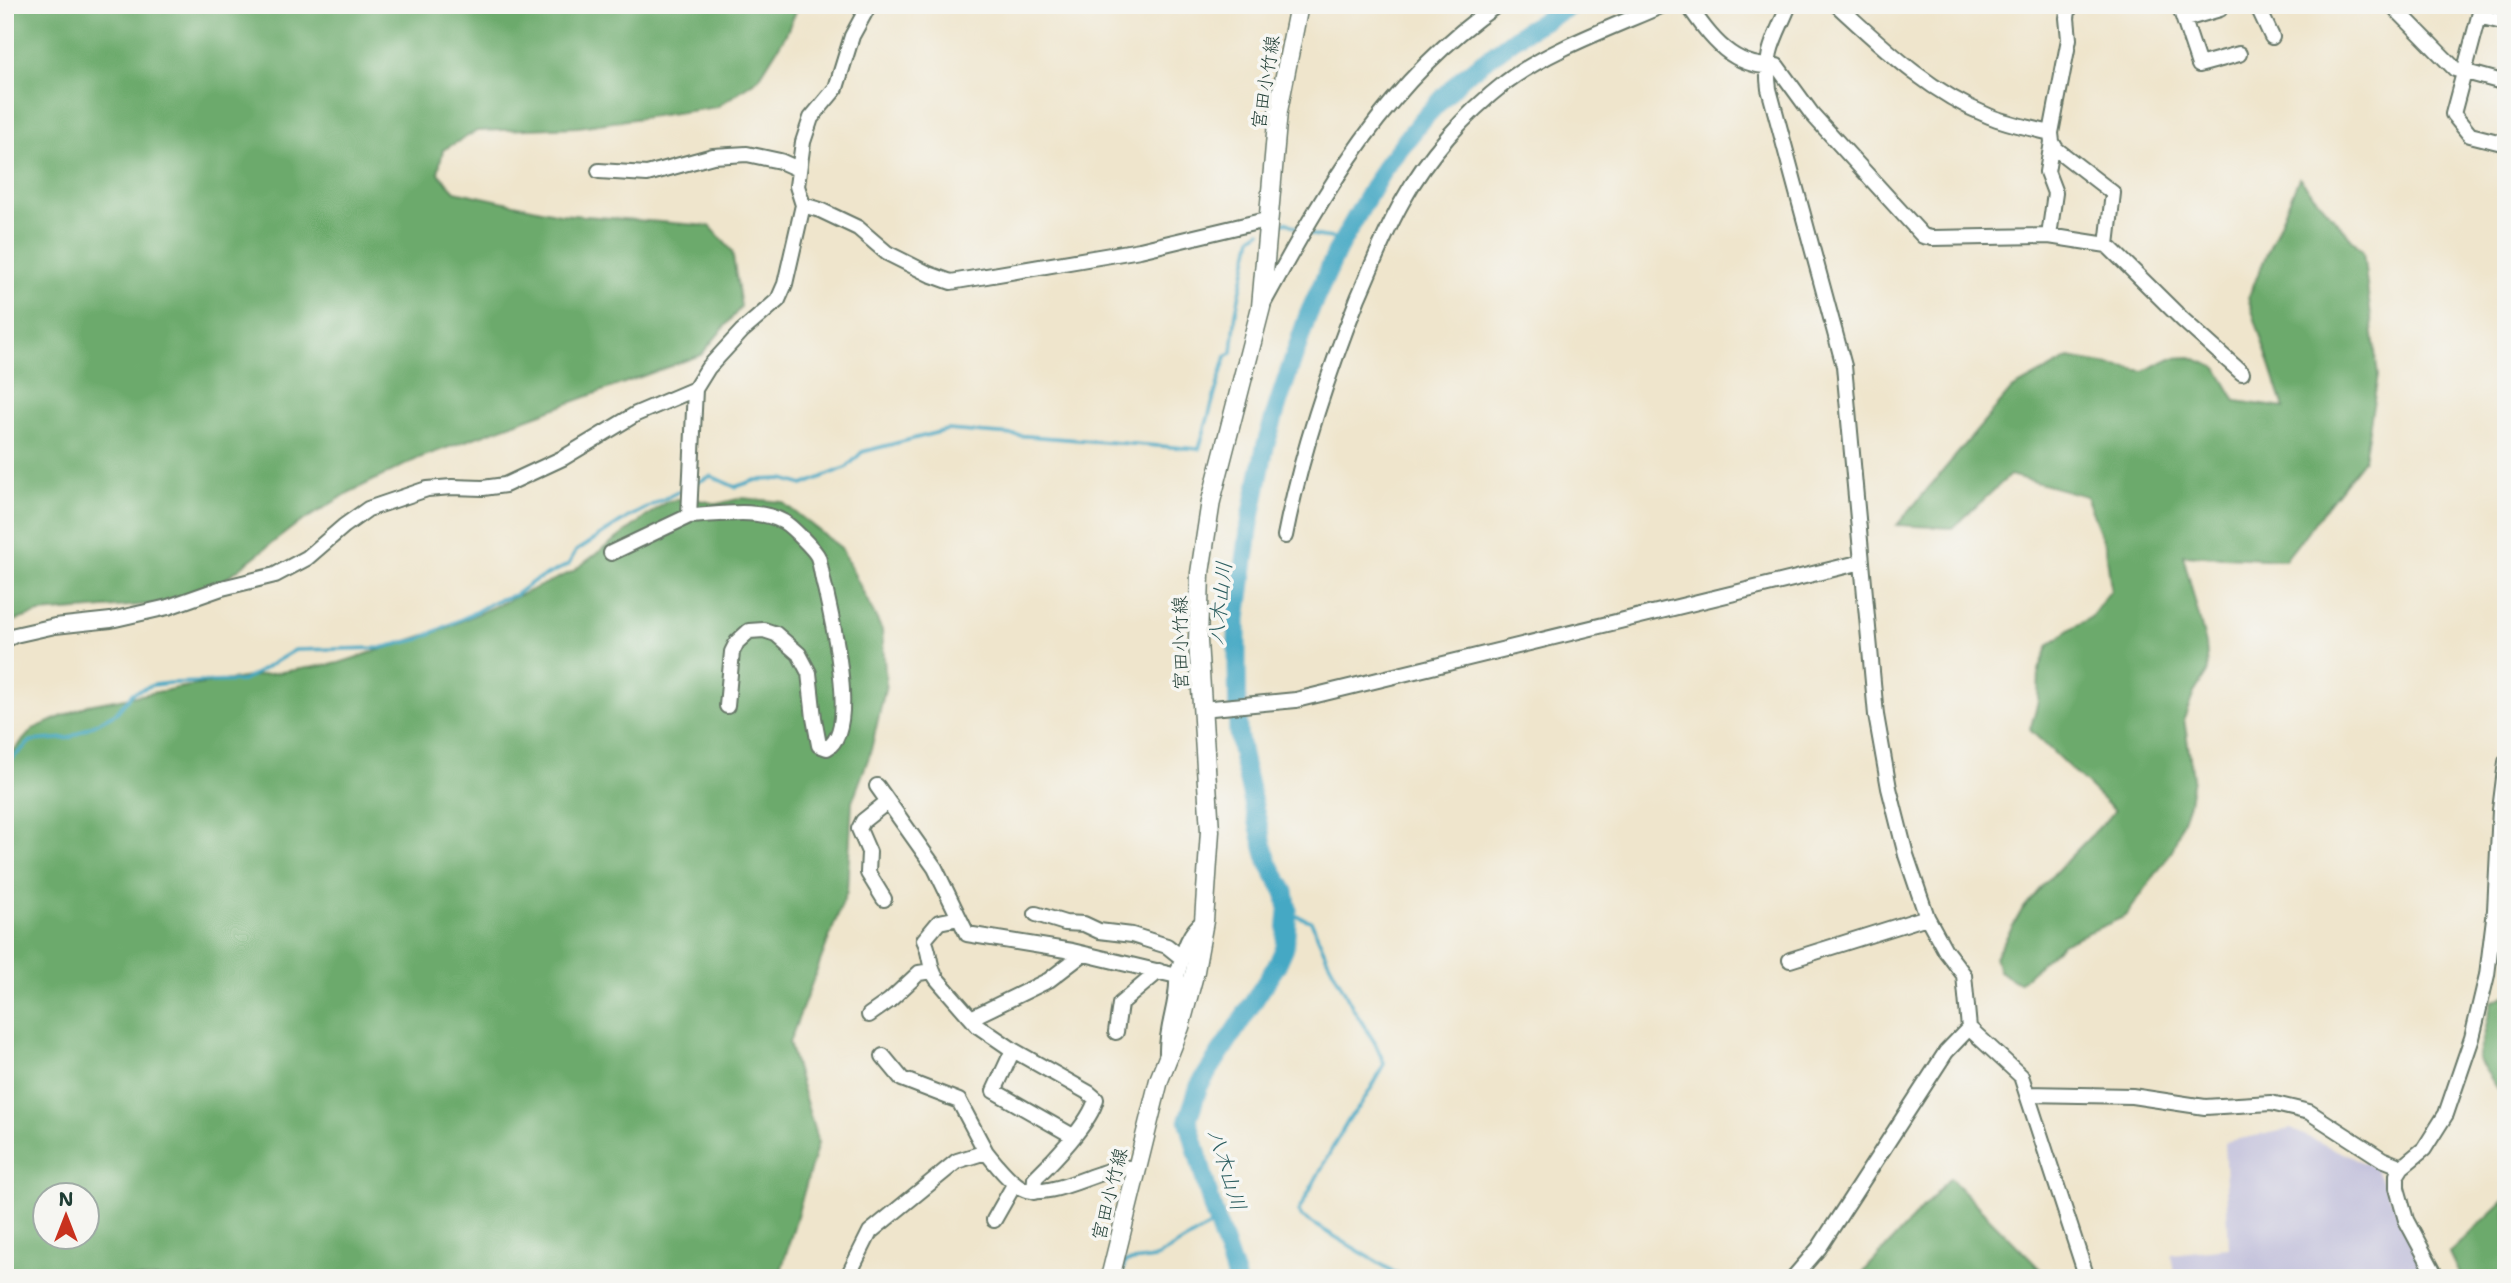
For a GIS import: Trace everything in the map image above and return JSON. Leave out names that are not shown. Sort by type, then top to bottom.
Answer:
[{"type":"main road","name":"宮田小竹線","points":[[1110,1278],[1159,1080],[1180,1027],[1195,971],[1204,921],[1210,831],[1211,709],[1198,642],[1202,561],[1211,501],[1261,307],[1278,111],[1299,5]]},
{"type":"street","points":[[689,516],[695,389],[708,368],[742,331],[778,300],[785,284],[803,205],[797,186],[797,169],[811,118],[836,88],[852,36],[869,5]]},
{"type":"street","points":[[1261,307],[1317,206],[1380,114],[1452,39],[1497,5]]},
{"type":"street","points":[[1285,536],[1296,483],[1318,404],[1345,331],[1402,201],[1434,154],[1462,122],[1507,82],[1569,46],[1663,5]]},
{"type":"street","points":[[1688,5],[1711,38],[1744,62],[1758,67],[1777,66],[1812,114],[1923,236],[2049,236],[2107,244],[2183,320],[2242,373]]},
{"type":"street","points":[[1789,5],[1768,55],[1766,67],[1769,89],[1844,366],[1876,715],[1889,788],[1906,855],[1927,917],[1945,950],[1964,975],[1969,1028],[2021,1076],[2087,1278]]},
{"type":"street","points":[[1838,5],[1898,61],[1944,94],[1990,117],[2052,138]]},
{"type":"street","points":[[2049,236],[2055,193],[2047,172],[2069,39],[2069,5]]},
{"type":"street","points":[[2258,5],[2272,37]]},
{"type":"street","points":[[2392,5],[2455,69],[2506,83]]},
{"type":"street","points":[[2220,9],[2182,12],[2199,65],[2239,54]]},
{"type":"street","points":[[2506,23],[2481,10],[2453,114],[2470,135],[2506,144]]},
{"type":"street","points":[[2052,138],[2056,149],[2113,193],[2107,244]]},
{"type":"street","points":[[599,171],[647,174],[713,156],[747,154],[780,161],[797,169]]},
{"type":"street","points":[[803,205],[858,228],[887,253],[951,282],[1140,250],[1270,219]]},
{"type":"street","points":[[5,640],[15,635],[55,626],[111,620],[168,607],[222,588],[275,575],[307,558],[368,509],[427,489],[505,485],[563,457],[636,414],[695,389]]},
{"type":"street","points":[[611,553],[689,516],[760,514],[785,523],[817,555],[833,622],[839,668],[841,713],[837,737],[833,744],[827,748],[820,744],[809,673],[799,654],[776,634],[764,630],[749,631],[737,642],[732,652],[727,706]]},
{"type":"street","points":[[1211,709],[1296,700],[1862,562]]},
{"type":"street","points":[[2437,1278],[2406,1220],[2397,1188],[2397,1175],[2402,1167],[2424,1149],[2446,1114],[2472,1038],[2500,910],[2506,765]]},
{"type":"street","points":[[877,786],[935,868],[967,934],[1083,954],[1177,975]]},
{"type":"street","points":[[884,899],[868,873],[869,852],[859,829],[863,821],[887,802]]},
{"type":"street","points":[[1037,914],[1065,923],[1084,924],[1099,931],[1132,935],[1167,946],[1182,958]]},
{"type":"street","points":[[1790,960],[1927,917]]},
{"type":"street","points":[[959,918],[939,922],[924,940],[929,949],[931,971],[978,1026],[1013,1051],[1089,1093],[1096,1100],[1091,1112],[1056,1158],[1035,1178],[1034,1192]]},
{"type":"street","points":[[1167,1058],[1167,1038],[1178,989],[1177,975],[1189,937],[1195,927],[1204,921]]},
{"type":"street","points":[[971,1018],[1049,980],[1083,954]]},
{"type":"street","points":[[869,1015],[889,1002],[919,973],[931,971]]},
{"type":"street","points":[[1116,1031],[1120,1004],[1160,971]]},
{"type":"street","points":[[1793,1278],[1819,1248],[1946,1052],[1969,1028]]},
{"type":"street","points":[[1013,1051],[994,1091],[1073,1136]]},
{"type":"street","points":[[883,1056],[908,1082],[959,1101],[986,1152],[1023,1189],[1034,1192],[1062,1186],[1123,1166],[1136,1169]]},
{"type":"street","points":[[2028,1094],[2132,1096],[2206,1107],[2271,1103],[2309,1112],[2382,1159],[2402,1167]]},
{"type":"street","points":[[847,1278],[870,1232],[957,1161],[986,1152]]},
{"type":"street","points":[[995,1220],[1015,1183]]},
{"type":"shaded area","points":[[2291,1129],[2375,1168],[2432,1278],[2175,1278],[2171,1254],[2229,1248],[2224,1142]]},
{"type":"green space","points":[[5,5],[799,5],[784,38],[759,78],[717,107],[578,127],[477,131],[443,150],[438,173],[455,191],[560,214],[710,226],[732,251],[741,307],[701,355],[419,458],[350,492],[293,527],[215,587],[168,603],[39,613],[5,624]]},
{"type":"green space","points":[[2299,178],[2363,252],[2378,376],[2364,459],[2285,560],[2183,555],[2206,644],[2208,671],[2194,693],[2184,719],[2193,777],[2189,803],[2172,851],[2126,916],[2062,944],[2019,983],[1999,971],[1995,957],[2022,910],[2115,811],[2030,730],[2038,701],[2039,670],[2049,645],[2091,617],[2111,590],[2106,548],[2086,496],[2010,475],[1953,528],[1897,525],[2012,389],[2069,358],[2144,371],[2171,358],[2191,357],[2217,368],[2236,401],[2284,408],[2248,298]]},
{"type":"green space","points":[[689,498],[718,504],[742,498],[782,502],[841,548],[882,630],[886,685],[870,754],[852,802],[847,891],[789,1043],[818,1143],[779,1278],[5,1278],[5,760],[33,729],[88,705],[339,663],[441,630],[572,572],[666,502]]},
{"type":"green space","points":[[2506,995],[2506,1101],[2478,1059],[2492,1002]]},
{"type":"green space","points":[[1950,1178],[2049,1278],[1858,1278]]},
{"type":"green space","points":[[2506,1199],[2506,1278],[2461,1278],[2449,1253]]},
{"type":"waterway","name":"八木山川","points":[[1236,1278],[1213,1210],[1188,1119],[1199,1086],[1277,965],[1285,947],[1288,910],[1285,892],[1268,862],[1238,733],[1237,619],[1250,523],[1265,447],[1308,315],[1338,249],[1384,168],[1423,119],[1463,77],[1522,33],[1572,5]]},
{"type":"waterway","points":[[1275,226],[1286,222],[1300,229]]},
{"type":"waterway","points":[[696,483],[711,476],[735,487],[756,480],[783,479],[803,485],[847,467],[862,452],[947,430],[1199,449],[1226,356],[1232,353],[1236,312],[1252,237],[1261,231]]},
{"type":"waterway","points":[[1306,233],[1343,241]]},
{"type":"waterway","points":[[5,765],[31,741],[69,738],[116,713],[133,693],[153,685],[243,681],[295,650],[381,648],[419,639],[495,601],[515,595],[534,581],[568,565],[576,551],[629,517],[685,488]]},
{"type":"waterway","points":[[1288,913],[1311,921],[1328,960],[1384,1063],[1361,1105],[1351,1116],[1334,1145],[1298,1212],[1302,1217],[1404,1278]]},
{"type":"waterway","points":[[1121,1278],[1125,1262],[1155,1258],[1217,1222]]}]
